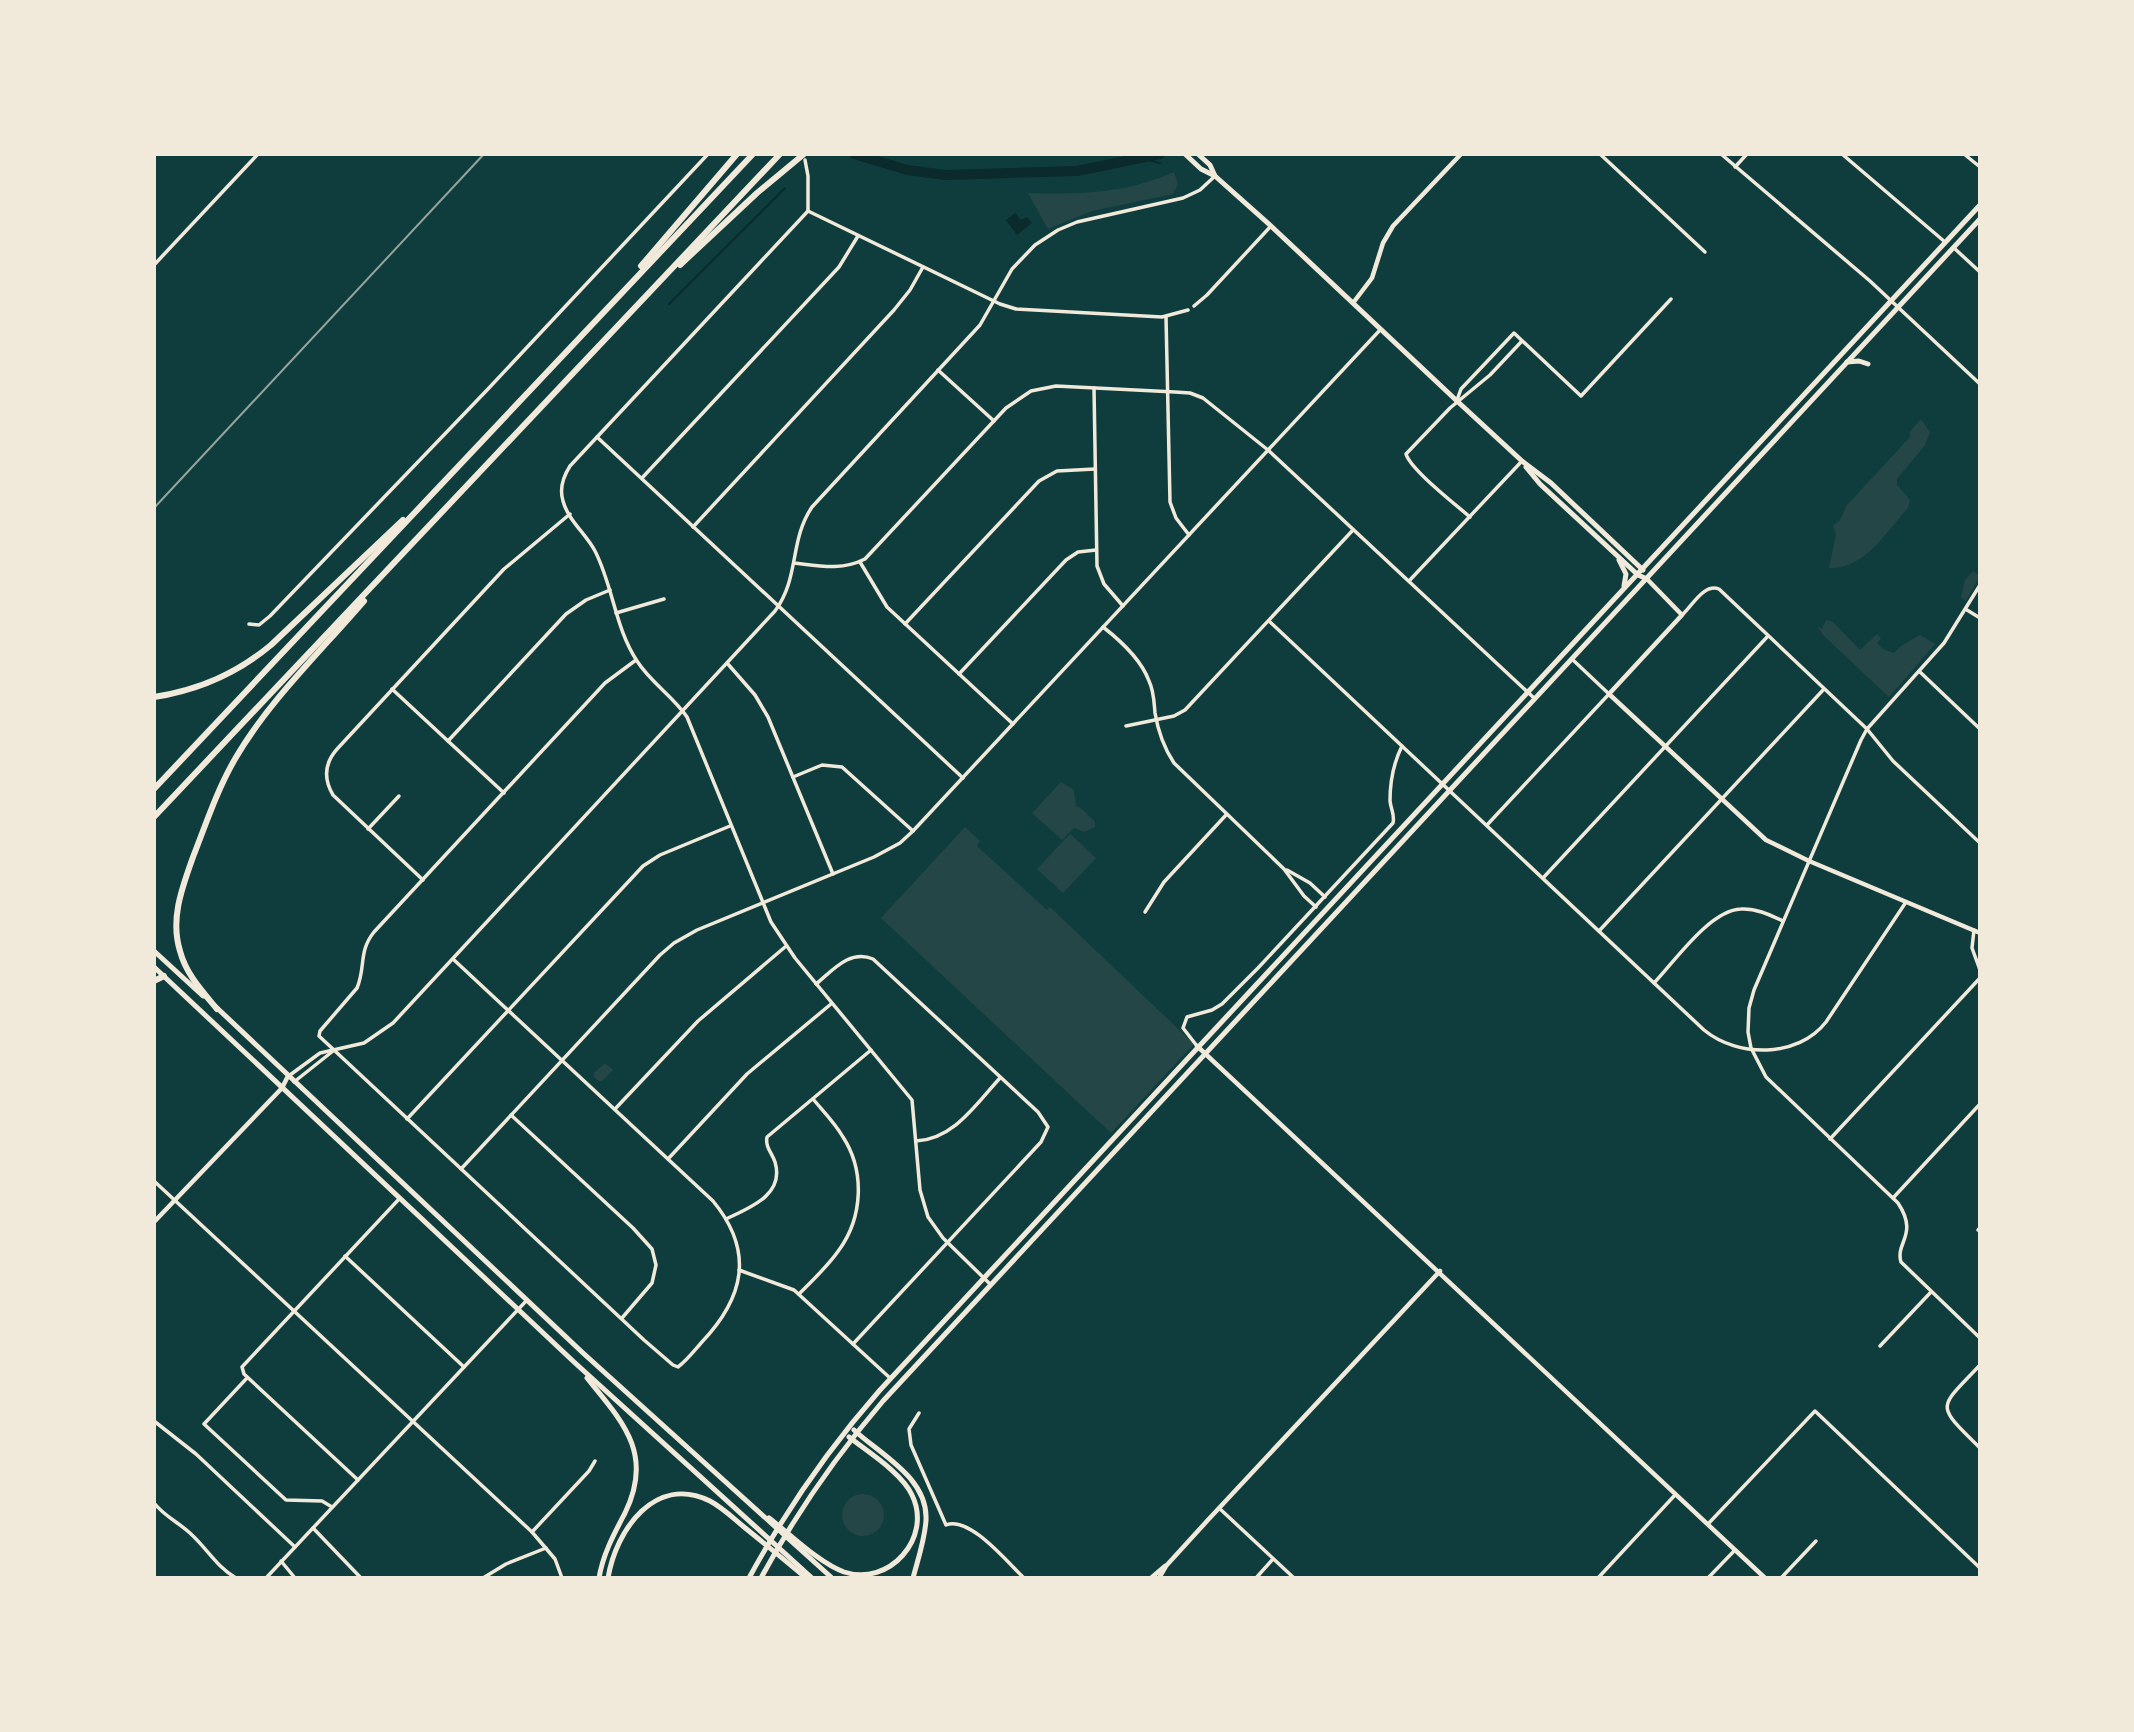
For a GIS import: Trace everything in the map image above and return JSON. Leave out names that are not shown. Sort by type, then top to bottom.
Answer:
[{"type":"highway","points":[[583,333],[737,154]]},
{"type":"highway","points":[[154,789],[753,154]]},
{"type":"highway","points":[[154,817],[779,155]]},
{"type":"highway","points":[[640,303],[757,193],[791,164],[805,157]]},
{"type":"highway","points":[[154,697],[188,691],[211,683],[262,653],[440,486]]},
{"type":"highway","points":[[217,1009],[188,971],[179,950],[176,927],[181,893],[214,800],[235,758],[260,722],[426,530]]},
{"type":"highway","points":[[154,822],[201,767]]},
{"type":"highway","points":[[154,981],[164,976]]},
{"type":"main road","points":[[1185,154],[1201,169],[1215,176],[1271,226],[1522,461],[1552,484],[1682,615],[1609,694],[1766,840],[1980,933]]},
{"type":"main road","points":[[1198,154],[1210,165],[1215,176]]},
{"type":"main road","points":[[1353,303],[1372,278],[1383,243],[1393,226],[1461,154]]},
{"type":"main road","points":[[749,1578],[788,1511],[843,1433],[890,1378],[1980,205]]},
{"type":"main road","points":[[761,1578],[795,1518],[857,1432],[990,1284],[1573,660],[1980,219]]},
{"type":"main road","points":[[1847,362],[1859,361],[1868,364]]},
{"type":"main road","points":[[1522,461],[1540,484],[1611,549],[1641,572]]},
{"type":"main road","points":[[1611,549],[1626,573],[1626,583],[1620,594]]},
{"type":"main road","points":[[154,951],[527,1300],[832,1578]]},
{"type":"main road","points":[[154,967],[573,1363],[812,1578]]},
{"type":"main road","points":[[1197,1046],[1765,1578]]},
{"type":"main road","points":[[154,1222],[282,1088],[288,1076]]},
{"type":"main road","points":[[282,1088],[294,1082]]},
{"type":"main road","points":[[400,1198],[418,1196]]},
{"type":"main road","points":[[1158,1578],[1219,1508],[1440,1271]]},
{"type":"main road","points":[[573,1363],[625,1427],[633,1444],[637,1463],[631,1498],[606,1552],[599,1578]]},
{"type":"main road","points":[[849,1426],[908,1476],[921,1495],[926,1520],[913,1578]]},
{"type":"main road","points":[[727,1484],[830,1564],[853,1574],[876,1572],[890,1567],[907,1550],[915,1534],[917,1510],[911,1493],[901,1480],[843,1433]]},
{"type":"main road","points":[[608,1578],[617,1548],[636,1515],[659,1499],[679,1495],[697,1496],[715,1504],[806,1578]]},
{"type":"main road","points":[[1150,1578],[1166,1566]]},
{"type":"street","points":[[154,265],[258,154]]},
{"type":"street","points":[[250,624],[259,625],[270,616],[708,154]]},
{"type":"street","points":[[1600,154],[1705,252]]},
{"type":"street","points":[[1720,154],[1892,301],[1980,384]]},
{"type":"street","points":[[1735,167],[1747,154]]},
{"type":"street","points":[[1842,154],[1945,242]]},
{"type":"street","points":[[1964,154],[1980,167]]},
{"type":"street","points":[[805,157],[808,211],[570,466],[563,479],[561,493],[570,514],[595,551],[625,639],[636,660],[683,711],[771,922],[816,984],[912,1100],[923,1205],[933,1226],[990,1284]]},
{"type":"street","points":[[288,1076],[320,1053],[357,1046],[382,1033],[779,606],[790,586],[800,530],[812,507],[979,325],[1018,261],[1035,245],[1058,230],[1091,217],[1183,198],[1200,190],[1215,176]]},
{"type":"street","points":[[808,211],[993,300],[1024,310],[1166,317],[1188,310]]},
{"type":"street","points":[[1194,306],[1271,226]]},
{"type":"street","points":[[642,478],[839,267],[858,236]]},
{"type":"street","points":[[1954,247],[1980,272]]},
{"type":"street","points":[[693,527],[894,310],[923,267]]},
{"type":"street","points":[[1457,401],[1461,389],[1514,333],[1581,396],[1671,299]]},
{"type":"street","points":[[1166,317],[1170,502],[1175,518],[1189,535]]},
{"type":"street","points":[[461,1169],[665,950],[696,930],[885,852],[913,831],[1381,329]]},
{"type":"street","points":[[1470,517],[1417,469],[1406,454],[1457,401],[1490,376],[1522,341]]},
{"type":"street","points":[[938,370],[994,421]]},
{"type":"street","points":[[794,563],[834,568],[860,561],[869,555],[1014,401],[1037,389],[1056,386],[1190,393],[1203,398],[1268,450],[1536,699]]},
{"type":"street","points":[[1094,388],[1097,566],[1108,590],[1123,606]]},
{"type":"street","points":[[597,436],[963,778]]},
{"type":"street","points":[[1409,581],[1522,461]]},
{"type":"street","points":[[905,624],[1039,481],[1057,471],[1095,469]]},
{"type":"street","points":[[423,880],[333,795],[326,775],[332,754],[504,569],[570,514]]},
{"type":"street","points":[[1126,726],[1174,716],[1185,710],[1353,530]]},
{"type":"street","points":[[959,674],[1066,560],[1078,552],[1096,550]]},
{"type":"street","points":[[860,561],[882,601],[1013,724]]},
{"type":"street","points":[[1980,585],[1944,643],[1867,729],[1750,1002],[1748,1032],[1751,1048],[1770,1082],[1901,1207],[1907,1225],[1907,1237],[1899,1258],[1914,1276],[1980,1338]]},
{"type":"street","points":[[1682,615],[1707,589],[1719,589],[1867,729],[1893,761],[1980,843]]},
{"type":"street","points":[[448,741],[566,614],[586,600],[610,590]]},
{"type":"street","points":[[617,613],[664,599]]},
{"type":"street","points":[[1966,610],[1980,618]]},
{"type":"street","points":[[1269,621],[1654,983],[1713,1037],[1725,1043],[1765,1050],[1788,1047],[1818,1031],[1906,901]]},
{"type":"street","points":[[1103,627],[1145,670],[1152,689],[1156,719],[1164,745],[1174,764],[1284,869],[1315,907]]},
{"type":"street","points":[[1543,878],[1768,636]]},
{"type":"street","points":[[453,959],[713,1201],[726,1219],[736,1244],[739,1270],[735,1292],[724,1316],[676,1367],[319,1036],[323,1027],[357,989],[363,951],[368,939],[605,683],[636,660]]},
{"type":"street","points":[[1487,825],[1609,694],[1573,660]]},
{"type":"street","points":[[727,663],[762,705],[833,874]]},
{"type":"street","points":[[1920,672],[1980,729]]},
{"type":"street","points":[[1599,931],[1824,688]]},
{"type":"street","points":[[392,689],[504,793]]},
{"type":"street","points":[[1197,1046],[1183,1028],[1187,1017],[1219,1006],[1393,823],[1395,817],[1390,799],[1395,761],[1402,746]]},
{"type":"street","points":[[793,777],[826,764],[842,767],[913,831]]},
{"type":"street","points":[[368,829],[399,796]]},
{"type":"street","points":[[1145,912],[1164,882],[1226,815]]},
{"type":"street","points":[[407,1119],[643,866],[660,855],[731,826]]},
{"type":"street","points":[[1284,869],[1310,883],[1325,897]]},
{"type":"street","points":[[1654,983],[1712,922],[1726,912],[1748,909],[1783,921]]},
{"type":"street","points":[[1974,930],[1972,948],[1980,970]]},
{"type":"street","points":[[615,1110],[698,1021],[786,946]]},
{"type":"street","points":[[816,984],[847,959],[862,956],[878,963],[1044,1119],[1048,1130],[1041,1142],[853,1344]]},
{"type":"street","points":[[1830,1139],[1980,978]]},
{"type":"street","points":[[668,1159],[747,1074],[832,1003]]},
{"type":"street","points":[[294,1082],[333,1051]]},
{"type":"street","points":[[726,1219],[758,1204],[768,1196],[777,1172],[766,1139],[871,1051]]},
{"type":"street","points":[[916,1142],[938,1138],[952,1130],[1000,1078]]},
{"type":"street","points":[[799,1294],[844,1243],[853,1221],[858,1197],[857,1172],[849,1148],[840,1132],[813,1099]]},
{"type":"street","points":[[1893,1198],[1980,1104]]},
{"type":"street","points":[[511,1115],[647,1242],[656,1263],[652,1283],[622,1318]]},
{"type":"street","points":[[154,1181],[532,1532],[560,1568],[562,1578]]},
{"type":"street","points":[[358,1480],[242,1371],[243,1365],[400,1198]]},
{"type":"street","points":[[345,1256],[464,1367]]},
{"type":"street","points":[[739,1270],[784,1285],[799,1294],[890,1378]]},
{"type":"street","points":[[1880,1346],[1931,1292]]},
{"type":"street","points":[[266,1578],[527,1300]]},
{"type":"street","points":[[1979,1447],[1950,1418],[1946,1408],[1949,1398],[1980,1365]]},
{"type":"street","points":[[247,1378],[204,1424],[288,1501],[320,1501],[332,1507]]},
{"type":"street","points":[[1708,1524],[1815,1411],[1980,1568]]},
{"type":"street","points":[[919,1413],[909,1429],[911,1445],[946,1525],[956,1523],[969,1527],[1024,1578]]},
{"type":"street","points":[[154,1421],[196,1454],[295,1546]]},
{"type":"street","points":[[532,1532],[589,1471],[595,1461]]},
{"type":"street","points":[[1598,1578],[1676,1494]]},
{"type":"street","points":[[154,1503],[164,1515],[193,1535],[219,1566],[236,1578]]},
{"type":"street","points":[[1219,1508],[1294,1578]]},
{"type":"street","points":[[313,1528],[361,1578]]},
{"type":"street","points":[[1781,1578],[1816,1541]]},
{"type":"street","points":[[483,1578],[506,1564],[546,1548]]},
{"type":"street","points":[[1708,1578],[1735,1550]]},
{"type":"street","points":[[1256,1578],[1273,1559]]},
{"type":"street","points":[[281,1561],[295,1578]]},
{"type":"shaded area","points":[[1174,172],[1178,184],[1173,194],[1092,211],[1048,229],[1028,193],[1102,191],[1139,184]]},
{"type":"shaded area","points":[[1015,213],[1021,220],[1027,217],[1032,223],[1017,235],[1006,220]]},
{"type":"shaded area","points":[[1921,419],[1930,432],[1925,445],[1897,479],[1897,485],[1910,500],[1908,508],[1864,556],[1842,567],[1829,568],[1836,535],[1833,526],[1840,520],[1847,505],[1911,436],[1909,433]]},
{"type":"shaded area","points":[[1973,571],[1980,576],[1966,601],[1961,597],[1965,580]]},
{"type":"shaded area","points":[[1826,620],[1833,622],[1860,650],[1877,634],[1881,638],[1877,643],[1883,649],[1894,653],[1920,635],[1935,644],[1889,697],[1823,635],[1818,627],[1822,629]]},
{"type":"shaded area","points":[[1061,782],[1074,790],[1076,806],[1095,822],[1095,827],[1084,832],[1074,828],[1062,840],[1032,813]]},
{"type":"shaded area","points":[[965,827],[980,841],[977,846],[1047,910],[1050,907],[1194,1044],[1111,1133],[881,918]]},
{"type":"shaded area","points":[[1070,834],[1096,858],[1063,893],[1037,869]]},
{"type":"shaded area","points":[[605,1063],[613,1070],[599,1081],[594,1077],[594,1073]]},
{"type":"shaded area","points":[[863,1494],[878,1500],[884,1515],[878,1530],[863,1536],[848,1530],[842,1515],[848,1500]]},
{"type":"waterway","points":[[854,154],[907,170],[946,175],[1077,171],[1160,154]]},
{"type":"waterway","points":[[1145,159],[1160,163]]},
{"type":"waterway","points":[[669,304],[785,188]]},
{"type":"railway","points":[[154,508],[484,154]]}]
